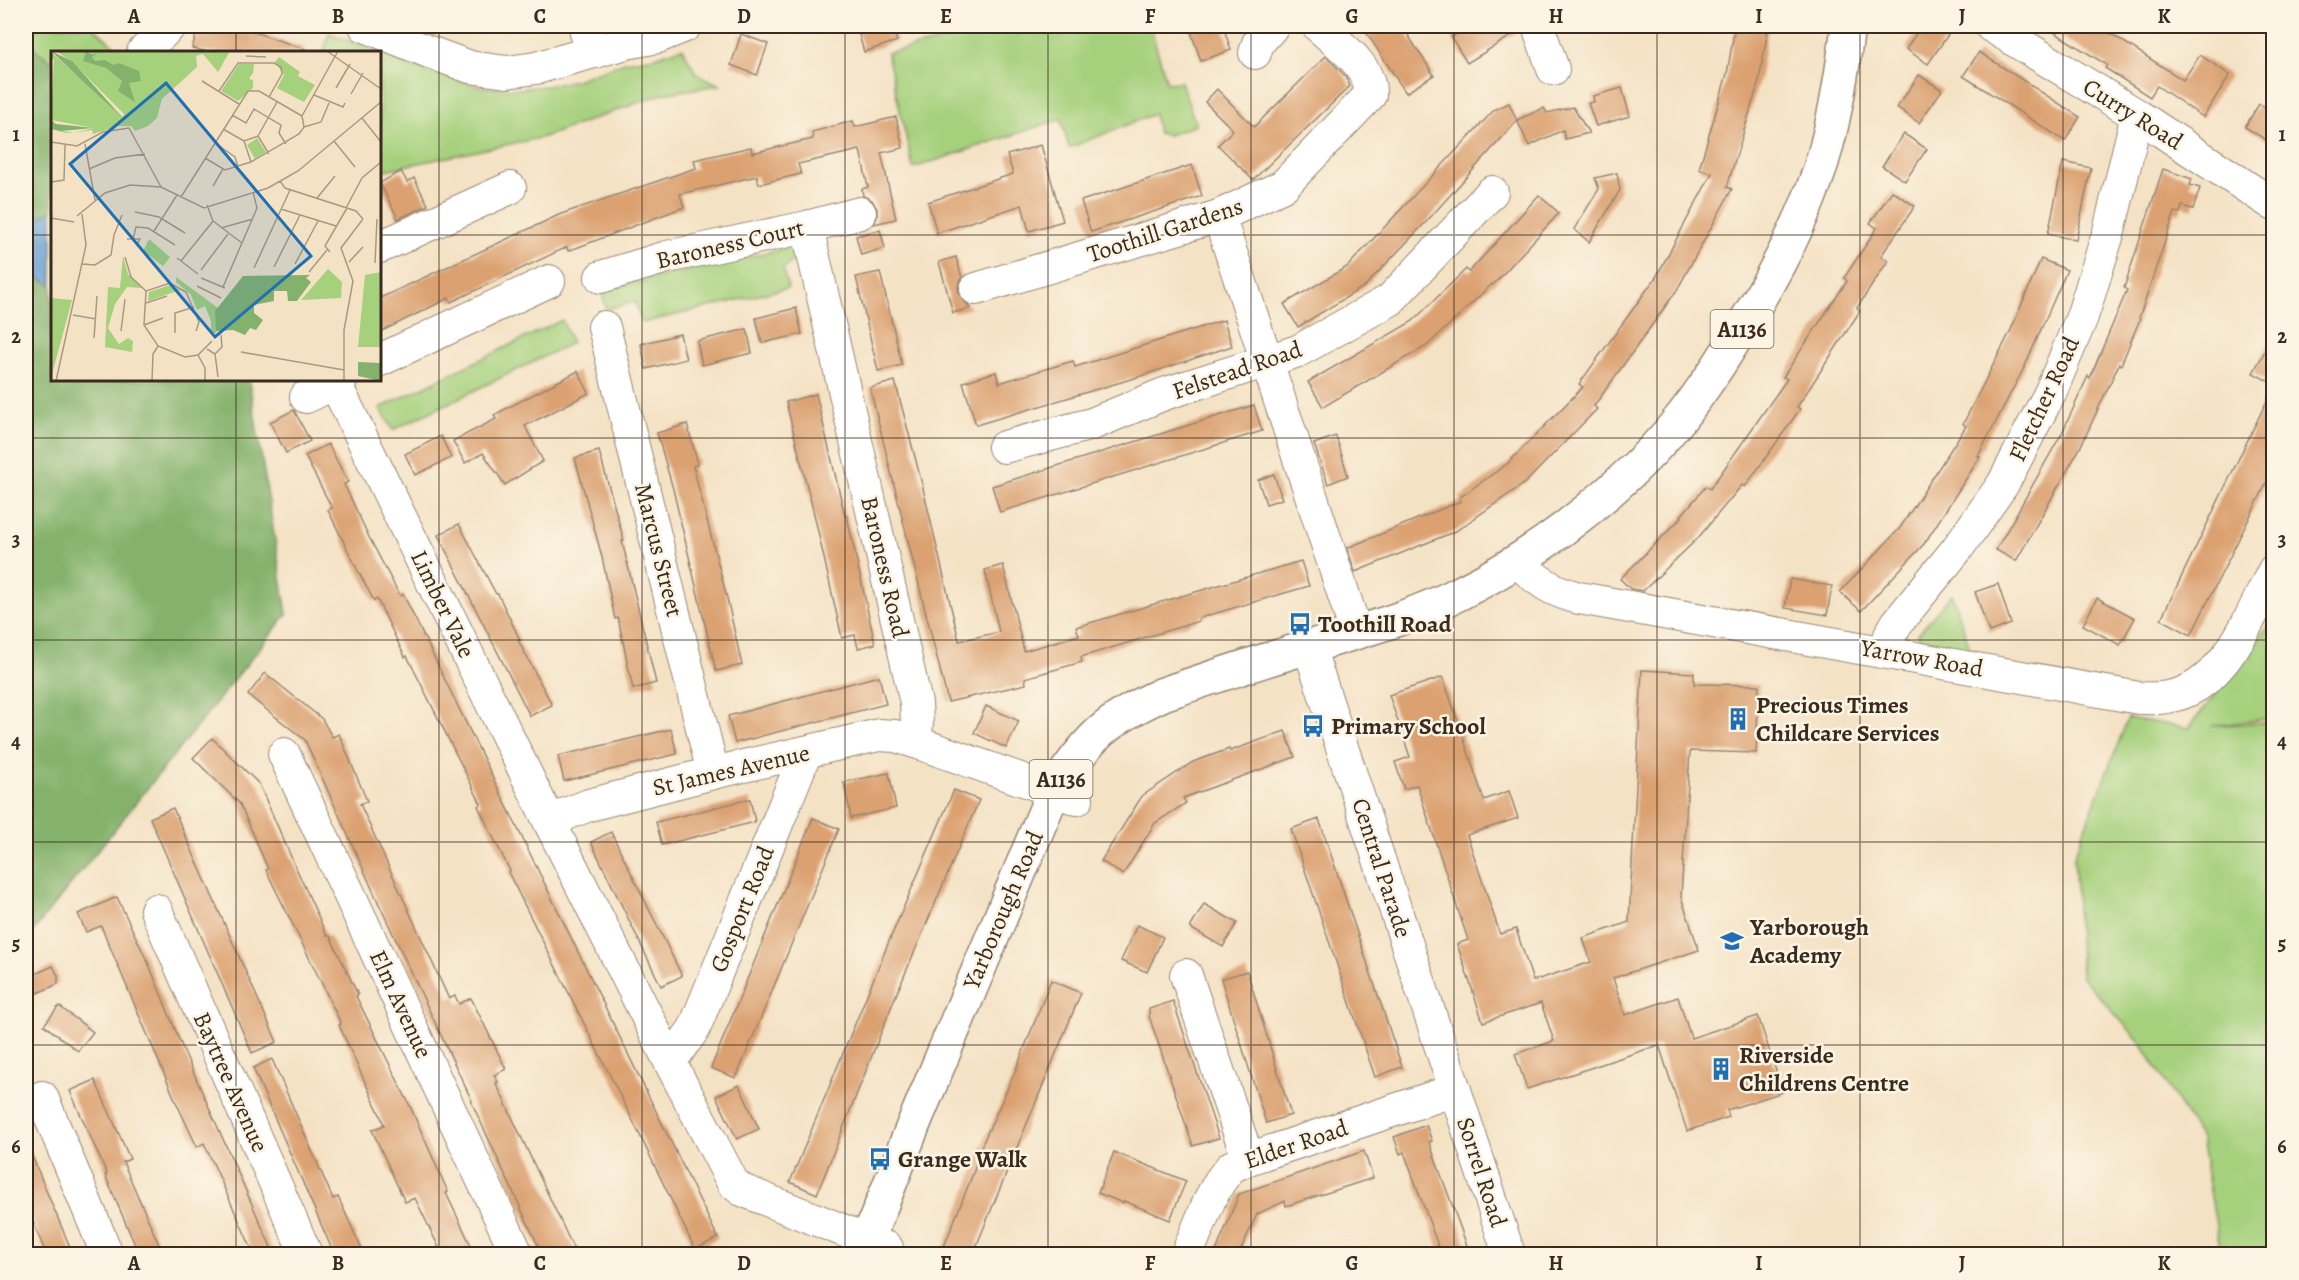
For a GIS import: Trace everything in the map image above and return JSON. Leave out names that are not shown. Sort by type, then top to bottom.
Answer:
[{"type":"main road","name":"Yarborough Road","points":[[872,1247],[919,1110],[1065,794],[1076,757],[1103,727],[1132,708],[1163,694],[1402,617],[1461,592],[1518,561],[1587,510],[1652,451],[1698,395],[1738,336],[1773,275],[1804,213],[1826,150],[1841,85],[1848,26]]},
{"type":"street","points":[[144,51],[170,26]]},
{"type":"street","points":[[370,26],[470,67],[507,72],[536,68],[591,39],[658,37],[685,26]]},
{"type":"street","points":[[1242,26],[1255,53],[1258,43],[1273,26]]},
{"type":"street","name":"Toothill Gardens","points":[[976,289],[1219,216],[1283,186],[1370,95],[1371,85],[1366,72],[1318,26]]},
{"type":"street","points":[[1538,26],[1553,69]]},
{"type":"street","name":"Curry Road","points":[[1991,26],[2137,115],[2274,205]]},
{"type":"street","name":"Fletcher Road","points":[[1886,651],[1890,635],[1897,622],[1957,549],[2003,484],[2050,391],[2082,317],[2106,241],[2137,115]]},
{"type":"street","points":[[381,247],[510,188]]},
{"type":"street","name":"Felstead Road","points":[[1004,447],[1092,423],[1164,394],[1268,363],[1298,351],[1390,300],[1492,192]]},
{"type":"street","name":"Baroness Court","points":[[601,277],[667,257],[807,227],[860,213]]},
{"type":"street","points":[[1219,216],[1356,632]]},
{"type":"street","name":"Baroness Road","points":[[807,227],[916,703],[915,741]]},
{"type":"street","points":[[381,360],[549,281]]},
{"type":"street","name":"Marcus Street","points":[[604,327],[713,773]]},
{"type":"street","points":[[306,397],[338,381]]},
{"type":"street","name":"Limber Vale","points":[[338,381],[551,825]]},
{"type":"street","name":"Yarrow Road","points":[[1518,561],[1527,571],[1550,588],[1569,595],[2139,698],[2168,697],[2195,686],[2218,669],[2229,655],[2274,570]]},
{"type":"street","name":"Central Parade","points":[[1309,647],[1455,1090]]},
{"type":"street","name":"St James Avenue","points":[[551,825],[577,808],[713,773],[879,735],[915,741]]},
{"type":"street","points":[[915,741],[1065,794]]},
{"type":"street","name":"Gosport Road","points":[[670,1062],[694,1029],[806,752]]},
{"type":"street","name":"Elm Avenue","points":[[284,754],[517,1254]]},
{"type":"street","points":[[551,825],[733,1183],[872,1247]]},
{"type":"street","name":"Baytree Avenue","points":[[156,910],[306,1254]]},
{"type":"street","points":[[1186,975],[1248,1159]]},
{"type":"street","name":"Elder Road","points":[[1187,1254],[1210,1198],[1231,1167],[1248,1159],[1455,1090]]},
{"type":"street","name":"Sorrel Road","points":[[1455,1090],[1509,1254]]},
{"type":"street","points":[[42,1097],[107,1254]]},
{"type":"green space","points":[[26,26],[92,26],[120,51],[51,51],[51,61],[37,51],[30,43]]},
{"type":"green space","points":[[1013,26],[1016,34],[1046,26],[1150,26],[1167,83],[1181,82],[1196,125],[1169,135],[1158,133],[1154,114],[1069,148],[1061,119],[913,168],[887,53]]},
{"type":"green space","points":[[329,33],[375,51],[324,51]]},
{"type":"green space","points":[[31,46],[51,61],[51,381],[249,381],[287,614],[26,940],[26,49]]},
{"type":"green space","points":[[682,48],[697,74],[720,85],[662,94],[544,137],[381,171],[381,53],[480,87],[512,89],[547,86],[576,80],[625,62],[655,57]]},
{"type":"green space","points":[[794,246],[797,258],[783,269],[788,288],[642,323],[635,302],[606,309],[601,290]]},
{"type":"green space","points":[[562,320],[572,343],[393,430],[380,408]]},
{"type":"green space","points":[[1952,594],[1973,657],[1922,646],[1918,634]]},
{"type":"green space","points":[[2273,615],[2273,718],[2211,726],[2273,722],[2273,1254],[2221,1254],[2201,1139],[2140,1042],[2081,976],[2074,856],[2128,718],[2189,728],[2268,626]]},
{"type":"water","points":[[51,211],[51,285],[26,269],[26,228],[33,220]]},
{"type":"building","points":[[199,26],[256,26],[254,32],[305,49],[305,51],[204,51],[192,48]]},
{"type":"building","points":[[875,26],[892,26],[897,41],[864,52],[858,31]]},
{"type":"building","points":[[1189,26],[1223,26],[1231,50],[1201,61]]},
{"type":"building","points":[[1362,26],[1402,26],[1434,75],[1406,93]]},
{"type":"building","points":[[1469,26],[1520,26],[1521,30],[1467,63],[1451,37]]},
{"type":"building","points":[[1735,26],[1768,30],[1759,81],[1727,187],[1732,189],[1677,290],[1594,406],[1597,409],[1525,483],[1456,531],[1355,572],[1347,548],[1461,501],[1459,498],[1507,464],[1583,387],[1579,384],[1656,277],[1712,173],[1699,169],[1727,74]]},
{"type":"building","points":[[1921,26],[1954,26],[1928,64],[1906,49]]},
{"type":"building","points":[[2044,26],[2099,26],[2183,80],[2200,55],[2230,75],[2203,117],[2157,86],[2150,97],[2105,68],[2107,65]]},
{"type":"building","points":[[741,34],[768,44],[757,75],[731,65]]},
{"type":"building","points":[[1979,52],[2080,117],[2065,141],[1963,76]]},
{"type":"building","points":[[1326,56],[1345,76],[1350,86],[1253,180],[1218,145],[1233,130],[1205,102],[1217,89],[1254,127]]},
{"type":"building","points":[[1919,75],[1942,90],[1919,123],[1897,107]]},
{"type":"building","points":[[1622,88],[1630,116],[1596,126],[1588,103],[1594,102],[1593,96]]},
{"type":"building","points":[[1509,103],[1517,121],[1426,222],[1365,286],[1298,327],[1284,304],[1347,267],[1494,110]]},
{"type":"building","points":[[2259,104],[2274,113],[2274,145],[2245,127]]},
{"type":"building","points":[[1573,107],[1589,133],[1565,139],[1563,130],[1529,146],[1517,120],[1544,108],[1547,113]]},
{"type":"building","points":[[896,117],[903,148],[881,153],[896,219],[874,224],[877,209],[872,200],[863,196],[862,189],[868,187],[860,150],[798,164],[801,174],[759,184],[757,176],[680,194],[684,207],[568,251],[567,247],[451,302],[449,298],[381,332],[381,298],[561,214],[696,168],[694,160],[751,147],[752,153],[813,139],[812,132],[853,121],[855,127]]},
{"type":"building","points":[[1904,134],[1927,149],[1905,181],[1882,166]]},
{"type":"building","points":[[1041,145],[1063,221],[1029,231],[1022,205],[937,233],[928,202],[1013,174],[1007,155]]},
{"type":"building","points":[[2063,162],[2091,168],[2076,240],[2048,234]]},
{"type":"building","points":[[1192,165],[1202,196],[1091,232],[1081,201]]},
{"type":"building","points":[[2163,169],[2192,179],[2190,185],[2200,188],[2193,209],[2182,206],[2180,213],[2175,212],[2140,319],[2121,365],[2119,364],[2080,448],[2016,561],[1996,550],[2062,433],[2088,376],[2090,378],[2127,290],[2124,288]]},
{"type":"building","points":[[401,171],[407,182],[414,178],[428,205],[398,219],[381,182]]},
{"type":"building","points":[[1617,173],[1620,190],[1589,242],[1574,229],[1599,189],[1595,178]]},
{"type":"building","points":[[1892,191],[1915,206],[1881,256],[1888,261],[1857,308],[1860,311],[1797,407],[1800,409],[1745,487],[1742,485],[1698,538],[1643,591],[1631,589],[1620,579],[1682,517],[1706,486],[1710,489],[1787,379],[1783,377],[1847,281],[1844,278],[1877,228],[1870,223]]},
{"type":"building","points":[[1539,195],[1559,213],[1493,285],[1428,345],[1323,407],[1308,382],[1413,321],[1466,269],[1469,272]]},
{"type":"building","points":[[880,230],[885,248],[861,255],[856,236]]},
{"type":"building","points":[[956,257],[962,278],[958,285],[959,294],[970,308],[953,313],[939,262]]},
{"type":"building","points":[[2041,259],[2067,270],[2025,366],[1978,456],[1980,457],[1924,544],[1861,611],[1840,592],[1900,528],[1966,426],[1963,424],[2010,332]]},
{"type":"building","points":[[880,272],[902,365],[878,371],[856,277]]},
{"type":"building","points":[[796,308],[802,334],[762,343],[756,318]]},
{"type":"building","points":[[1224,320],[1232,346],[1138,377],[976,425],[963,382],[996,372],[999,383],[1073,361],[1075,367]]},
{"type":"building","points":[[747,329],[752,353],[702,365],[697,341]]},
{"type":"building","points":[[680,334],[686,359],[646,369],[641,344]]},
{"type":"building","points":[[2274,334],[2274,384],[2253,373]]},
{"type":"building","points":[[578,371],[589,393],[525,426],[543,461],[505,485],[483,453],[465,463],[453,441],[496,419],[494,415]]},
{"type":"building","points":[[895,381],[959,641],[999,632],[985,570],[1003,565],[1024,651],[1079,635],[1076,627],[1301,561],[1309,586],[1199,618],[1199,621],[1081,657],[1082,662],[1025,678],[1026,684],[948,702],[870,388]]},
{"type":"building","points":[[2274,386],[2274,468],[2191,635],[2161,619]]},
{"type":"building","points":[[816,394],[845,516],[847,516],[875,644],[858,648],[855,635],[842,638],[786,402]]},
{"type":"building","points":[[1254,405],[1262,431],[1000,512],[992,486]]},
{"type":"building","points":[[294,410],[310,441],[286,453],[270,422]]},
{"type":"building","points":[[687,424],[698,464],[693,466],[742,665],[716,671],[673,489],[657,433]]},
{"type":"building","points":[[441,436],[451,458],[415,475],[405,454]]},
{"type":"building","points":[[1336,436],[1348,476],[1328,484],[1314,444]]},
{"type":"building","points":[[328,444],[348,482],[344,484],[369,537],[400,596],[403,594],[718,1238],[695,1249],[508,872],[510,871],[478,806],[481,804],[407,656],[405,657],[377,599],[374,601],[328,510],[332,508],[305,456]]},
{"type":"building","points":[[599,451],[624,541],[622,541],[656,683],[633,689],[618,618],[615,619],[602,557],[575,458]]},
{"type":"building","points":[[1274,474],[1282,499],[1266,504],[1258,480]]},
{"type":"building","points":[[459,524],[498,594],[520,640],[518,640],[552,705],[530,716],[438,535]]},
{"type":"building","points":[[1790,579],[1832,586],[1827,615],[1785,608]]},
{"type":"building","points":[[1998,584],[2011,624],[1989,632],[1975,592]]},
{"type":"building","points":[[2097,598],[2135,618],[2120,645],[2083,625]]},
{"type":"building","points":[[1642,670],[1694,673],[1694,684],[1759,685],[1756,753],[1690,751],[1681,897],[1699,950],[1613,978],[1625,1015],[1678,997],[1691,1038],[1758,1016],[1783,1092],[1727,1110],[1729,1117],[1687,1131],[1659,1045],[1527,1089],[1515,1054],[1554,1041],[1541,1003],[1483,1022],[1457,944],[1468,940],[1417,785],[1404,789],[1395,762],[1410,757],[1389,695],[1443,677],[1484,800],[1509,791],[1518,818],[1467,835],[1500,934],[1516,929],[1533,981],[1591,962],[1583,938],[1629,922]]},
{"type":"building","points":[[265,673],[322,719],[332,737],[339,734],[367,801],[360,804],[449,999],[455,996],[459,1004],[471,998],[506,1069],[494,1075],[498,1082],[496,1083],[576,1254],[542,1254],[305,740],[248,695]]},
{"type":"building","points":[[879,676],[886,704],[735,743],[728,716]]},
{"type":"building","points":[[986,706],[1019,721],[1006,748],[974,733]]},
{"type":"building","points":[[671,729],[677,754],[564,781],[558,756]]},
{"type":"building","points":[[1285,731],[1295,757],[1183,798],[1186,803],[1155,823],[1123,875],[1101,861],[1142,796],[1193,762]]},
{"type":"building","points":[[212,738],[259,784],[327,936],[330,936],[358,995],[356,996],[409,1104],[448,1192],[446,1193],[475,1254],[442,1254],[415,1198],[405,1202],[372,1130],[384,1125],[381,1117],[339,1025],[341,1024],[266,870],[268,869],[240,804],[193,758]]},
{"type":"building","points":[[889,773],[896,808],[851,818],[844,782]]},
{"type":"building","points":[[954,790],[979,800],[894,1000],[817,1194],[790,1182]]},
{"type":"building","points":[[750,799],[755,822],[662,845],[656,822]]},
{"type":"building","points":[[173,808],[277,1042],[252,1053],[150,818]]},
{"type":"building","points":[[813,818],[839,829],[736,1078],[711,1068]]},
{"type":"building","points":[[1319,819],[1402,1067],[1375,1077],[1291,829]]},
{"type":"building","points":[[611,832],[682,976],[661,986],[591,842]]},
{"type":"building","points":[[117,897],[150,967],[183,1049],[274,1254],[254,1254],[204,1143],[197,1147],[101,926],[86,932],[78,914]]},
{"type":"building","points":[[1204,904],[1237,923],[1223,947],[1190,928]]},
{"type":"building","points":[[1137,925],[1163,937],[1147,972],[1121,961]]},
{"type":"building","points":[[53,966],[58,976],[58,984],[26,998],[26,978]]},
{"type":"building","points":[[1247,971],[1291,1115],[1266,1123],[1221,979]]},
{"type":"building","points":[[1051,980],[1081,993],[973,1254],[941,1254],[974,1171],[981,1147],[1015,1072]]},
{"type":"building","points":[[1173,1001],[1219,1138],[1193,1146],[1149,1016],[1149,1009]]},
{"type":"building","points":[[59,1006],[93,1032],[78,1051],[44,1025]]},
{"type":"building","points":[[272,1059],[333,1199],[338,1197],[364,1254],[334,1254],[253,1068]]},
{"type":"building","points":[[95,1080],[130,1159],[123,1162],[163,1254],[139,1254],[70,1091]]},
{"type":"building","points":[[739,1085],[759,1129],[737,1139],[716,1096]]},
{"type":"building","points":[[1426,1125],[1432,1141],[1429,1142],[1470,1254],[1441,1254],[1404,1152],[1400,1154],[1394,1137]]},
{"type":"building","points":[[26,1141],[73,1254],[46,1254],[26,1204]]},
{"type":"building","points":[[1364,1151],[1373,1178],[1286,1206],[1285,1201],[1257,1214],[1239,1254],[1215,1254],[1239,1194]]},
{"type":"building","points":[[1114,1152],[1186,1181],[1170,1220],[1098,1193]]},
{"type":"place","name":"Toothill Road","points":[[1300,624]]},
{"type":"place","name":"Precious Times Childcare Services","points":[[1738,719]]},
{"type":"place","name":"Primary School","points":[[1313,726]]},
{"type":"place","name":"Yarborough Academy","points":[[1732,941]]},
{"type":"place","name":"Riverside Childrens Centre","points":[[1721,1069]]},
{"type":"place","name":"Grange Walk","points":[[880,1159]]}]
